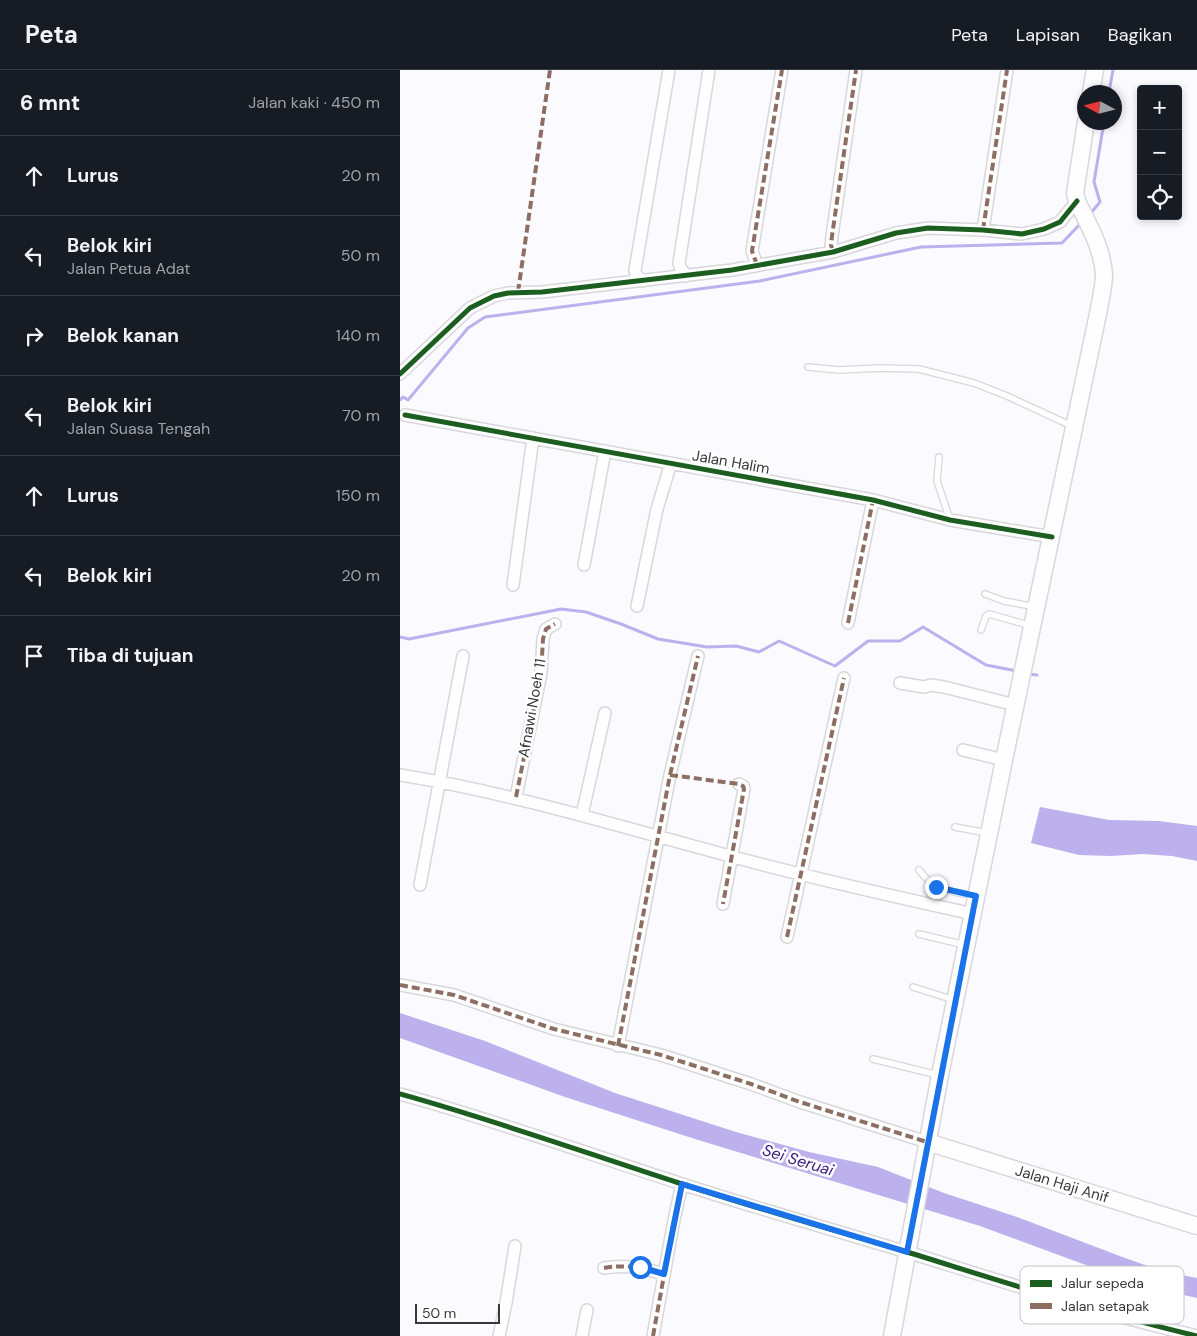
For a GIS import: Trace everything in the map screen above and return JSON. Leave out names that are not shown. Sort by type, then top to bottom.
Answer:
[{"type":"main road","points":[[1092,85],[1095,70]]},
{"type":"main road","points":[[892,1336],[940,1076],[976,896],[1075,428],[1103,286],[1102,262],[1098,244],[1079,204],[1076,185],[1085,130]]},
{"type":"main road","name":"Jalan Haji Anif","points":[[928,1142],[1197,1226]]},
{"type":"street","points":[[643,281],[636,275],[635,270],[669,70]]},
{"type":"street","points":[[686,276],[679,263],[710,70]]},
{"type":"street","points":[[757,265],[752,251],[782,70]]},
{"type":"street","points":[[833,252],[831,245],[832,236],[856,70]]},
{"type":"street","points":[[983,230],[1007,70]]},
{"type":"street","points":[[400,374],[470,308],[494,296],[732,270],[833,252],[896,233],[928,228],[983,230],[1022,234],[1044,229],[1060,222],[1079,204]]},
{"type":"street","name":"Jalan Halim","points":[[405,415],[872,500],[950,520],[1052,537]]},
{"type":"street","points":[[513,586],[533,438]]},
{"type":"street","points":[[584,565],[605,451]]},
{"type":"street","points":[[637,606],[657,509],[671,463]]},
{"type":"street","points":[[848,623],[872,500]]},
{"type":"street","name":"Afnawi Noeh 11","points":[[516,798],[541,673],[543,639],[546,630],[555,624]]},
{"type":"street","points":[[420,885],[463,656]]},
{"type":"street","points":[[618,1046],[670,775],[698,656]]},
{"type":"street","points":[[787,937],[844,678]]},
{"type":"street","points":[[900,683],[924,687],[931,685],[944,687],[1015,705]]},
{"type":"street","points":[[582,815],[605,713]]},
{"type":"street","points":[[963,750],[1004,760]]},
{"type":"street","points":[[400,775],[441,781],[516,798],[733,857],[973,914]]},
{"type":"street","points":[[723,904],[744,789],[739,784]]},
{"type":"street","points":[[400,985],[454,995],[554,1029],[661,1055],[800,1102],[928,1142]]},
{"type":"street","points":[[400,1094],[452,1108],[482,1120],[533,1134],[682,1184],[1020,1287]]},
{"type":"street","points":[[653,1336],[682,1184]]},
{"type":"street","points":[[499,1336],[515,1246]]},
{"type":"street","points":[[604,1268],[626,1265],[664,1274]]},
{"type":"street","points":[[582,1336],[587,1310]]},
{"type":"street","points":[[1150,1324],[1197,1336]]},
{"type":"lane","points":[[808,367],[839,370],[919,368],[1007,396],[1075,428]]},
{"type":"lane","points":[[939,457],[937,481],[950,520]]},
{"type":"lane","points":[[985,594],[1004,601],[1036,607]]},
{"type":"lane","points":[[981,630],[986,616],[989,614],[1032,626]]},
{"type":"lane","points":[[954,827],[989,833]]},
{"type":"lane","points":[[919,870],[936,887],[976,896]]},
{"type":"lane","points":[[919,934],[967,945]]},
{"type":"lane","points":[[913,987],[956,1000]]},
{"type":"lane","points":[[873,1059],[940,1076]]},
{"type":"water","points":[[1040,807],[1109,820],[1159,821],[1197,826],[1197,861],[1172,856],[1143,854],[1079,855],[1031,843]]},
{"type":"water","name":"Sei Seruai","points":[[400,1013],[485,1041],[615,1093],[736,1132],[809,1152],[878,1167],[944,1193],[1017,1217],[1148,1266],[1088,1266],[980,1226],[695,1139],[565,1097],[400,1038]]},
{"type":"water","points":[[1184,1276],[1197,1278],[1197,1298],[1184,1295]]},
{"type":"waterway","points":[[1110,85],[1113,70]]},
{"type":"waterway","points":[[1090,214],[1100,202],[1094,182],[1103,130]]},
{"type":"waterway","points":[[400,400],[403,397],[408,400],[468,328],[485,317],[760,281],[921,247],[1062,243],[1082,222]]},
{"type":"waterway","points":[[400,637],[409,639],[561,609],[586,612],[658,639],[707,647],[736,646],[759,652],[779,641],[835,666],[868,641],[900,641],[923,627],[986,665],[1017,671]]},
{"type":"waterway","points":[[1028,674],[1037,675]]},
{"type":"marked path","points":[[518,292],[550,70]]},
{"type":"marked path","points":[[757,265],[752,251],[782,70]]},
{"type":"marked path","points":[[833,252],[831,245],[832,236],[856,70]]},
{"type":"marked path","points":[[983,230],[1007,70]]},
{"type":"marked path","points":[[848,623],[873,500]]},
{"type":"marked path","points":[[516,797],[541,673],[543,639],[546,629],[555,624]]},
{"type":"marked path","points":[[618,1046],[670,775],[698,656]]},
{"type":"marked path","points":[[787,937],[844,678]]},
{"type":"marked path","points":[[670,775],[743,786],[723,904]]},
{"type":"marked path","points":[[400,985],[454,995],[554,1029],[661,1055],[927,1142]]},
{"type":"marked path","points":[[653,1336],[682,1184]]},
{"type":"marked path","points":[[604,1268],[634,1267],[664,1274]]},
{"type":"cycle path","points":[[400,374],[470,308],[494,296],[732,270],[833,252],[896,233],[928,228],[983,230],[1022,234],[1044,229],[1060,222],[1077,201]]},
{"type":"cycle path","points":[[405,415],[873,500],[950,520],[1052,537]]},
{"type":"cycle path","points":[[400,1094],[764,1210],[1020,1287]]},
{"type":"cycle path","points":[[1149,1324],[1197,1336]]},
{"type":"route","points":[[640,1267],[664,1274],[682,1184],[907,1252],[976,896],[936,887]]}]
